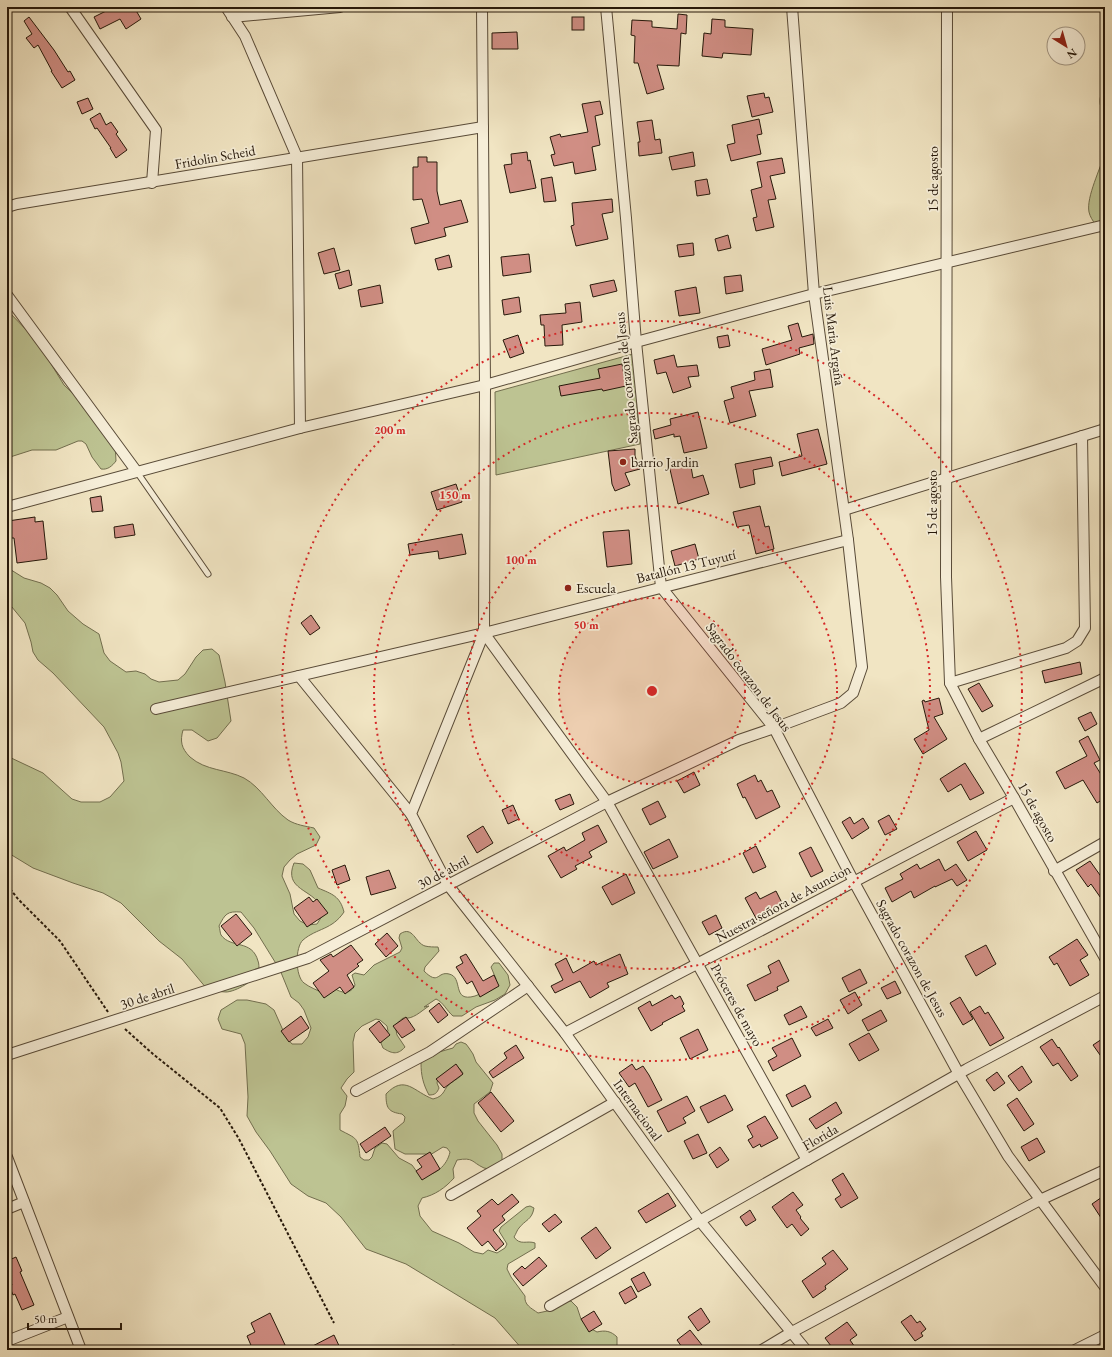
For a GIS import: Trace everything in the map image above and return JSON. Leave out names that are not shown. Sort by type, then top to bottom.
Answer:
[{"type":"street","name":"Fridolin Scheid","points":[[70,7],[156,130],[152,183],[297,157],[483,127]]},
{"type":"street","points":[[226,7],[246,36],[297,157],[300,428]]},
{"type":"street","points":[[232,17],[340,7]]},
{"type":"street","points":[[411,814],[484,633],[485,385],[482,7]]},
{"type":"street","name":"Sagrado corazon de Jesus","points":[[606,7],[636,342],[661,587],[774,728],[854,882],[959,1074],[1008,1156],[1105,1287]]},
{"type":"street","name":"Luis Maria Argaña","points":[[792,7],[814,294],[848,540],[862,667]]},
{"type":"street","name":"15 de agosto","points":[[947,7],[946,578],[950,684],[979,739],[1105,958]]},
{"type":"street","points":[[7,208],[17,204],[152,183]]},
{"type":"street","points":[[7,507],[300,428],[485,385],[814,294],[1105,225]]},
{"type":"street","points":[[7,295],[137,472]]},
{"type":"street","points":[[844,510],[1105,429]]},
{"type":"street","points":[[950,684],[1066,648],[1077,641],[1085,628],[1082,436]]},
{"type":"street","name":"Batallón 13 Tuyutí","points":[[156,709],[484,633],[848,540]]},
{"type":"street","name":"Próceres de mayo","points":[[484,633],[607,802],[807,1160]]},
{"type":"street","name":"30 de abril","points":[[7,1055],[308,958],[607,802],[739,740],[841,703],[853,693],[862,667]]},
{"type":"street","name":"Internacional","points":[[299,676],[411,814],[448,885],[565,1033],[700,1221],[806,1350]]},
{"type":"street","points":[[979,739],[1105,678]]},
{"type":"street","name":"Nuestra señora de Asuncion","points":[[565,1033],[1014,798]]},
{"type":"street","points":[[1054,871],[1105,842]]},
{"type":"street","points":[[356,1091],[430,1052],[528,986]]},
{"type":"street","name":"Florida","points":[[550,1306],[959,1074],[1105,996]]},
{"type":"street","points":[[451,1195],[615,1102]]},
{"type":"street","points":[[7,1157],[81,1350]]},
{"type":"street","points":[[762,1350],[792,1332],[1040,1200],[1105,1170]]},
{"type":"street","points":[[7,1209],[24,1202]]},
{"type":"street","points":[[7,1341],[68,1317]]},
{"type":"street","points":[[1075,1350],[1105,1335]]},
{"type":"lane","points":[[137,472],[208,574]]},
{"type":"path","points":[[7,885],[18,899],[60,941],[107,1011],[153,1054],[220,1108],[239,1139],[334,1323]]},
{"type":"green space","points":[[1105,87],[1105,119],[1100,99],[1102,91]]},
{"type":"green space","points":[[1105,152],[1105,235],[1092,218],[1089,212],[1089,206],[1092,191]]},
{"type":"green space","points":[[7,310],[37,341],[64,385],[86,406],[115,443],[116,461],[110,467],[101,469],[92,457],[86,444],[82,441],[78,441],[56,450],[32,450],[7,458]]},
{"type":"green space","points":[[633,354],[640,444],[496,475],[495,392]]},
{"type":"green space","points":[[8,568],[24,578],[41,583],[50,588],[68,611],[83,624],[99,634],[104,653],[110,661],[126,672],[136,671],[159,682],[178,680],[185,674],[196,657],[203,650],[212,649],[219,655],[231,721],[217,738],[208,741],[192,730],[183,730],[182,744],[187,754],[196,762],[244,778],[256,787],[276,810],[288,820],[314,828],[320,837],[316,845],[297,854],[290,860],[284,867],[282,876],[290,894],[294,914],[300,921],[308,925],[317,924],[322,916],[322,910],[317,901],[300,888],[292,879],[294,863],[303,864],[310,870],[318,888],[335,896],[340,902],[344,912],[329,926],[308,936],[300,944],[297,962],[299,974],[304,983],[323,993],[335,989],[349,992],[355,985],[352,975],[355,973],[364,975],[374,965],[400,952],[402,948],[399,938],[400,934],[404,932],[411,933],[425,946],[438,947],[439,951],[425,967],[424,971],[435,978],[442,974],[449,974],[453,976],[456,980],[460,993],[463,996],[475,996],[487,989],[496,979],[491,967],[494,963],[499,963],[508,975],[510,985],[505,994],[495,1000],[476,1007],[462,1016],[453,1016],[441,1002],[436,999],[424,1007],[429,1006],[417,1015],[410,1018],[403,1018],[395,1025],[397,1035],[405,1047],[397,1053],[383,1048],[381,1043],[388,1031],[387,1026],[380,1020],[376,1019],[362,1026],[355,1033],[353,1042],[354,1072],[341,1088],[347,1096],[345,1106],[340,1114],[340,1130],[356,1139],[360,1157],[364,1160],[369,1160],[372,1157],[375,1148],[382,1143],[387,1144],[399,1158],[412,1165],[420,1176],[431,1174],[440,1169],[446,1162],[450,1152],[447,1148],[443,1147],[430,1155],[405,1154],[395,1149],[393,1131],[404,1122],[405,1117],[402,1114],[394,1112],[387,1106],[386,1094],[399,1085],[404,1085],[410,1086],[433,1099],[437,1098],[442,1094],[448,1085],[463,1073],[455,1066],[438,1078],[437,1083],[439,1088],[437,1092],[429,1095],[421,1072],[421,1063],[432,1054],[453,1048],[456,1044],[461,1042],[466,1044],[473,1054],[476,1062],[493,1083],[490,1092],[474,1104],[474,1113],[478,1121],[497,1145],[502,1154],[502,1164],[494,1170],[484,1168],[467,1159],[457,1160],[453,1169],[454,1178],[440,1191],[422,1198],[418,1206],[420,1216],[432,1231],[459,1243],[474,1252],[483,1254],[488,1250],[497,1253],[505,1248],[507,1244],[499,1231],[501,1227],[526,1207],[530,1206],[534,1208],[532,1215],[521,1225],[514,1237],[516,1240],[521,1242],[535,1243],[535,1248],[508,1264],[507,1269],[511,1277],[525,1296],[527,1304],[538,1313],[552,1310],[561,1302],[571,1301],[577,1307],[581,1319],[588,1327],[597,1332],[610,1332],[617,1337],[617,1347],[614,1350],[523,1350],[495,1318],[406,1264],[366,1249],[341,1217],[326,1203],[308,1196],[291,1184],[247,1116],[248,1097],[245,1044],[241,1034],[222,1029],[218,1019],[221,1010],[237,1000],[247,1000],[266,1004],[274,1010],[286,1037],[292,1044],[302,1044],[308,1037],[311,1028],[304,1010],[299,1003],[291,997],[280,970],[254,928],[241,912],[232,912],[225,916],[219,926],[221,935],[230,942],[251,950],[255,954],[259,970],[254,978],[240,988],[226,992],[207,989],[182,959],[159,941],[121,903],[103,893],[33,868],[10,854],[7,850],[7,756],[43,773],[72,799],[81,802],[100,802],[110,797],[124,781],[118,753],[104,727],[53,673],[38,660],[33,652],[25,623],[7,601]]},
{"type":"green space","points":[[453,1345],[478,1350],[434,1350]]},
{"type":"building","points":[[104,7],[134,7],[141,19],[126,29],[120,19],[100,29],[94,17],[106,11]]},
{"type":"building","points":[[678,14],[687,15],[686,34],[681,33],[679,66],[657,65],[664,89],[647,94],[638,63],[634,63],[635,36],[631,35],[632,20],[652,21],[652,27],[677,29]]},
{"type":"building","points":[[29,17],[54,50],[68,72],[70,71],[75,80],[62,88],[51,71],[38,45],[34,48],[26,38],[32,34],[24,21]]},
{"type":"building","points":[[572,17],[584,17],[584,30],[572,30]]},
{"type":"building","points":[[712,19],[725,20],[725,27],[753,29],[751,55],[723,53],[722,58],[702,56],[704,33],[711,34]]},
{"type":"building","points":[[517,32],[518,49],[492,49],[492,33]]},
{"type":"building","points":[[764,93],[765,98],[769,97],[773,112],[752,117],[747,96]]},
{"type":"building","points":[[88,98],[93,109],[82,114],[77,102]]},
{"type":"building","points":[[600,101],[603,114],[595,116],[600,145],[592,147],[596,170],[575,174],[573,162],[554,166],[551,155],[555,154],[550,137],[560,134],[561,137],[588,132],[582,104]]},
{"type":"building","points":[[100,113],[106,125],[111,122],[118,132],[116,134],[127,150],[116,158],[97,128],[95,129],[90,119]]},
{"type":"building","points":[[759,119],[762,134],[757,135],[761,154],[731,161],[727,145],[735,143],[732,125]]},
{"type":"building","points":[[652,120],[655,140],[660,139],[662,153],[639,156],[638,142],[640,142],[637,122]]},
{"type":"building","points":[[527,152],[528,161],[530,160],[536,188],[510,193],[504,165],[512,164],[511,154]]},
{"type":"building","points":[[693,152],[695,166],[672,170],[669,157]]},
{"type":"building","points":[[418,157],[427,157],[427,162],[437,162],[437,191],[440,205],[461,200],[468,222],[444,228],[446,236],[415,244],[411,228],[429,223],[422,199],[413,200],[413,167],[418,167]]},
{"type":"building","points":[[782,158],[785,173],[770,176],[776,199],[768,200],[774,227],[756,231],[753,218],[757,217],[751,190],[762,187],[757,162]]},
{"type":"building","points":[[552,177],[556,201],[544,202],[541,179]]},
{"type":"building","points":[[707,179],[710,194],[697,196],[695,181]]},
{"type":"building","points":[[612,199],[613,212],[602,214],[608,239],[576,246],[571,226],[574,225],[572,203]]},
{"type":"building","points":[[728,235],[731,248],[718,251],[715,239]]},
{"type":"building","points":[[693,243],[694,255],[679,257],[677,245]]},
{"type":"building","points":[[334,248],[340,270],[324,274],[318,253]]},
{"type":"building","points":[[529,254],[531,272],[503,276],[501,257]]},
{"type":"building","points":[[449,255],[452,267],[438,270],[435,259]]},
{"type":"building","points":[[349,270],[352,285],[339,289],[335,274]]},
{"type":"building","points":[[741,275],[743,291],[726,294],[724,277]]},
{"type":"building","points":[[614,280],[617,291],[593,297],[590,285]]},
{"type":"building","points":[[380,285],[383,303],[361,307],[358,290]]},
{"type":"building","points":[[696,287],[700,313],[679,316],[675,291]]},
{"type":"building","points":[[519,297],[521,312],[504,315],[502,300]]},
{"type":"building","points":[[580,302],[582,322],[562,325],[563,345],[545,346],[544,325],[541,325],[540,315],[566,313],[565,304]]},
{"type":"building","points":[[798,323],[802,337],[813,334],[814,344],[799,348],[800,354],[766,365],[762,349],[792,340],[788,326]]},
{"type":"building","points":[[518,335],[524,353],[510,358],[503,340]]},
{"type":"building","points":[[728,335],[730,346],[719,348],[717,337]]},
{"type":"building","points":[[674,355],[677,367],[697,365],[699,376],[688,377],[691,387],[673,393],[666,372],[657,374],[654,360]]},
{"type":"building","points":[[622,364],[626,386],[603,391],[602,389],[561,396],[559,386],[600,378],[598,369]]},
{"type":"building","points":[[770,369],[773,387],[749,391],[756,416],[730,423],[724,401],[734,398],[731,387],[755,380],[754,372]]},
{"type":"building","points":[[698,412],[707,448],[684,453],[680,436],[674,437],[674,434],[655,439],[653,430],[671,425],[670,419]]},
{"type":"building","points":[[818,429],[827,464],[782,476],[779,462],[802,456],[797,434]]},
{"type":"building","name":"barrio Jardin","points":[[635,449],[635,456],[640,469],[625,473],[630,485],[615,491],[612,484],[608,451]]},
{"type":"building","points":[[771,457],[773,466],[753,470],[755,484],[740,488],[735,464]]},
{"type":"building","points":[[690,461],[693,478],[703,475],[709,494],[678,504],[669,465]]},
{"type":"building","points":[[456,484],[462,502],[437,510],[431,492]]},
{"type":"building","points":[[101,496],[103,511],[92,512],[90,498]]},
{"type":"building","points":[[760,506],[765,527],[769,526],[774,549],[756,554],[749,525],[737,527],[733,512]]},
{"type":"building","points":[[35,517],[35,522],[43,521],[47,559],[17,563],[14,538],[11,538],[8,521]]},
{"type":"building","points":[[133,524],[135,535],[115,538],[114,527]]},
{"type":"building","points":[[629,530],[632,564],[607,567],[603,532]]},
{"type":"building","points":[[462,534],[466,554],[439,559],[438,551],[410,555],[408,544]]},
{"type":"building","points":[[695,544],[699,559],[675,566],[671,551]]},
{"type":"building","points":[[311,615],[320,628],[310,635],[301,623]]},
{"type":"building","points":[[1080,662],[1082,674],[1045,683],[1042,671]]},
{"type":"building","points":[[979,683],[993,706],[982,712],[968,689]]},
{"type":"building","points":[[939,698],[943,714],[934,717],[947,739],[923,754],[914,739],[929,730],[922,701],[924,700],[925,702]]},
{"type":"building","points":[[1091,712],[1097,724],[1085,731],[1078,718]]},
{"type":"building","points":[[1088,736],[1100,760],[1094,763],[1105,781],[1105,798],[1097,803],[1083,780],[1065,789],[1056,772],[1087,756],[1079,741]]},
{"type":"building","points":[[965,763],[984,793],[970,800],[961,784],[948,792],[940,779]]},
{"type":"building","points":[[694,772],[700,785],[684,793],[677,781]]},
{"type":"building","points":[[755,775],[758,782],[761,780],[767,792],[772,790],[780,807],[756,819],[745,797],[743,798],[737,784]]},
{"type":"building","points":[[570,794],[574,804],[560,810],[555,800]]},
{"type":"building","points":[[658,801],[666,817],[650,825],[642,809]]},
{"type":"building","points":[[513,805],[519,819],[508,824],[502,810]]},
{"type":"building","points":[[889,815],[897,829],[885,835],[878,821]]},
{"type":"building","points":[[850,817],[854,824],[863,818],[869,828],[852,839],[842,822]]},
{"type":"building","points":[[598,825],[607,842],[589,852],[592,857],[575,866],[577,869],[561,878],[548,856],[564,847],[566,851],[585,840],[582,833]]},
{"type":"building","points":[[483,826],[493,843],[477,853],[467,836]]},
{"type":"building","points":[[976,831],[987,850],[968,861],[957,842]]},
{"type":"building","points":[[669,839],[678,857],[653,869],[644,852]]},
{"type":"building","points":[[756,846],[766,867],[753,873],[743,853]]},
{"type":"building","points":[[811,847],[823,871],[811,877],[799,853]]},
{"type":"building","points":[[939,859],[945,871],[956,864],[967,880],[957,886],[952,879],[935,886],[914,898],[911,891],[892,902],[885,888],[903,879],[900,874],[917,864],[920,869]]},
{"type":"building","points":[[1090,861],[1105,882],[1105,904],[1091,884],[1088,887],[1076,870]]},
{"type":"building","points":[[345,865],[350,880],[337,885],[332,870]]},
{"type":"building","points":[[389,870],[396,888],[371,895],[366,877]]},
{"type":"building","points":[[626,874],[635,893],[612,905],[602,887]]},
{"type":"building","points":[[776,891],[782,903],[766,911],[768,915],[757,920],[745,898],[756,892],[760,899]]},
{"type":"building","points":[[309,897],[313,902],[317,899],[328,913],[307,927],[294,908]]},
{"type":"building","points":[[236,914],[252,934],[237,946],[221,926]]},
{"type":"building","points":[[716,915],[722,928],[709,935],[702,922]]},
{"type":"building","points":[[387,933],[398,946],[386,957],[375,944]]},
{"type":"building","points":[[1077,939],[1088,955],[1080,960],[1089,975],[1070,986],[1057,963],[1054,965],[1049,957]]},
{"type":"building","points":[[351,945],[363,960],[357,964],[359,966],[347,975],[354,987],[345,994],[340,987],[324,998],[313,983],[329,971],[320,960],[331,954],[333,957]]},
{"type":"building","points":[[986,945],[996,964],[976,976],[965,956]]},
{"type":"building","points":[[466,954],[483,981],[494,975],[499,986],[480,997],[472,981],[467,984],[456,967],[463,963],[460,957]]},
{"type":"building","points":[[620,954],[628,974],[607,983],[609,987],[590,998],[580,981],[555,993],[551,986],[563,980],[555,964],[566,958],[573,973],[594,961],[596,965]]},
{"type":"building","points":[[779,960],[789,981],[777,987],[778,990],[755,1001],[747,985],[771,973],[768,966]]},
{"type":"building","points":[[860,969],[867,983],[849,992],[842,978]]},
{"type":"building","points":[[895,981],[901,993],[887,999],[881,988]]},
{"type":"building","points":[[855,992],[862,1005],[848,1014],[840,1000]]},
{"type":"building","points":[[672,995],[675,999],[680,996],[684,1004],[682,1006],[685,1011],[662,1023],[663,1024],[651,1031],[638,1008],[650,1001],[652,1006]]},
{"type":"building","points":[[960,997],[973,1019],[963,1025],[950,1003]]},
{"type":"building","points":[[439,1003],[448,1015],[438,1023],[429,1011]]},
{"type":"building","points":[[801,1006],[807,1017],[789,1025],[784,1015]]},
{"type":"building","points":[[980,1006],[985,1014],[988,1012],[1004,1038],[990,1046],[970,1012]]},
{"type":"building","points":[[881,1010],[887,1021],[868,1031],[862,1020]]},
{"type":"building","points":[[301,1016],[309,1028],[289,1042],[281,1031]]},
{"type":"building","points":[[406,1017],[415,1030],[402,1038],[393,1026]]},
{"type":"building","points":[[828,1019],[833,1028],[816,1036],[811,1028]]},
{"type":"building","points":[[379,1021],[390,1035],[380,1043],[369,1029]]},
{"type":"building","points":[[698,1029],[708,1050],[690,1059],[680,1038]]},
{"type":"building","points":[[869,1033],[879,1050],[859,1061],[849,1044]]},
{"type":"building","points":[[1105,1037],[1105,1062],[1093,1045]]},
{"type":"building","points":[[792,1038],[801,1056],[773,1071],[768,1061],[777,1056],[772,1048]]},
{"type":"building","points":[[1052,1039],[1078,1076],[1071,1081],[1058,1063],[1053,1066],[1040,1047]]},
{"type":"building","points":[[516,1045],[524,1058],[493,1078],[489,1072],[507,1058],[504,1053]]},
{"type":"building","points":[[456,1064],[463,1074],[444,1088],[436,1079]]},
{"type":"building","points":[[632,1064],[636,1070],[643,1066],[662,1100],[648,1107],[635,1083],[629,1087],[619,1073]]},
{"type":"building","points":[[1022,1066],[1032,1082],[1019,1091],[1008,1076]]},
{"type":"building","points":[[997,1072],[1005,1083],[994,1091],[986,1080]]},
{"type":"building","points":[[805,1085],[811,1097],[792,1107],[786,1095]]},
{"type":"building","points":[[491,1092],[514,1121],[501,1132],[478,1103]]},
{"type":"building","points":[[725,1095],[733,1110],[708,1123],[700,1107]]},
{"type":"building","points":[[687,1096],[695,1111],[683,1118],[686,1123],[668,1132],[657,1111]]},
{"type":"building","points":[[1017,1098],[1034,1124],[1024,1131],[1007,1105]]},
{"type":"building","points":[[836,1102],[842,1113],[816,1129],[809,1119]]},
{"type":"building","points":[[765,1116],[778,1138],[761,1147],[760,1144],[753,1148],[748,1140],[753,1137],[747,1126]]},
{"type":"building","points":[[385,1127],[391,1136],[366,1153],[360,1144]]},
{"type":"building","points":[[698,1134],[707,1153],[693,1159],[684,1141]]},
{"type":"building","points":[[1037,1138],[1045,1152],[1029,1161],[1021,1147]]},
{"type":"building","points":[[720,1147],[729,1160],[717,1168],[709,1155]]},
{"type":"building","points":[[430,1152],[440,1169],[422,1180],[416,1171],[422,1167],[417,1160]]},
{"type":"building","points":[[843,1173],[858,1198],[841,1208],[835,1199],[841,1195],[832,1180]]},
{"type":"building","points":[[793,1192],[803,1205],[796,1210],[801,1217],[800,1218],[809,1229],[801,1236],[792,1224],[787,1228],[772,1207]]},
{"type":"building","points":[[668,1193],[676,1206],[646,1223],[638,1211]]},
{"type":"building","points":[[512,1194],[519,1202],[502,1216],[505,1220],[493,1230],[504,1244],[496,1251],[488,1241],[482,1246],[467,1228],[481,1216],[477,1211],[492,1199],[498,1205]]},
{"type":"building","points":[[1105,1195],[1105,1224],[1092,1204]]},
{"type":"building","points":[[750,1210],[756,1220],[746,1226],[740,1217]]},
{"type":"building","points":[[555,1214],[562,1222],[549,1232],[542,1224]]},
{"type":"building","points":[[596,1227],[611,1248],[596,1259],[581,1238]]},
{"type":"building","points":[[833,1250],[848,1269],[825,1286],[826,1289],[813,1298],[802,1281],[826,1264],[822,1258]]},
{"type":"building","points":[[16,1257],[22,1271],[20,1272],[34,1305],[22,1310],[15,1294],[13,1295],[9,1285],[12,1285],[7,1274],[7,1261]]},
{"type":"building","points":[[539,1257],[547,1266],[523,1286],[513,1274],[522,1266],[525,1269]]},
{"type":"building","points":[[644,1272],[651,1285],[638,1292],[631,1279]]},
{"type":"building","points":[[631,1286],[637,1297],[625,1304],[619,1293]]},
{"type":"building","points":[[701,1308],[710,1322],[698,1331],[688,1317]]},
{"type":"building","points":[[594,1311],[602,1324],[589,1332],[581,1319]]},
{"type":"building","points":[[270,1313],[286,1347],[280,1350],[253,1350],[247,1336],[255,1332],[251,1323]]},
{"type":"building","points":[[911,1315],[917,1323],[920,1321],[926,1329],[921,1333],[923,1336],[915,1341],[901,1322]]},
{"type":"building","points":[[847,1322],[857,1335],[850,1340],[857,1350],[834,1350],[825,1338]]},
{"type":"building","points":[[690,1330],[706,1350],[684,1350],[677,1340]]},
{"type":"building","points":[[334,1335],[341,1350],[305,1350]]},
{"type":"place","name":"barrio Jardin","points":[[623,462]]},
{"type":"place","name":"Escuela","points":[[568,588]]}]
